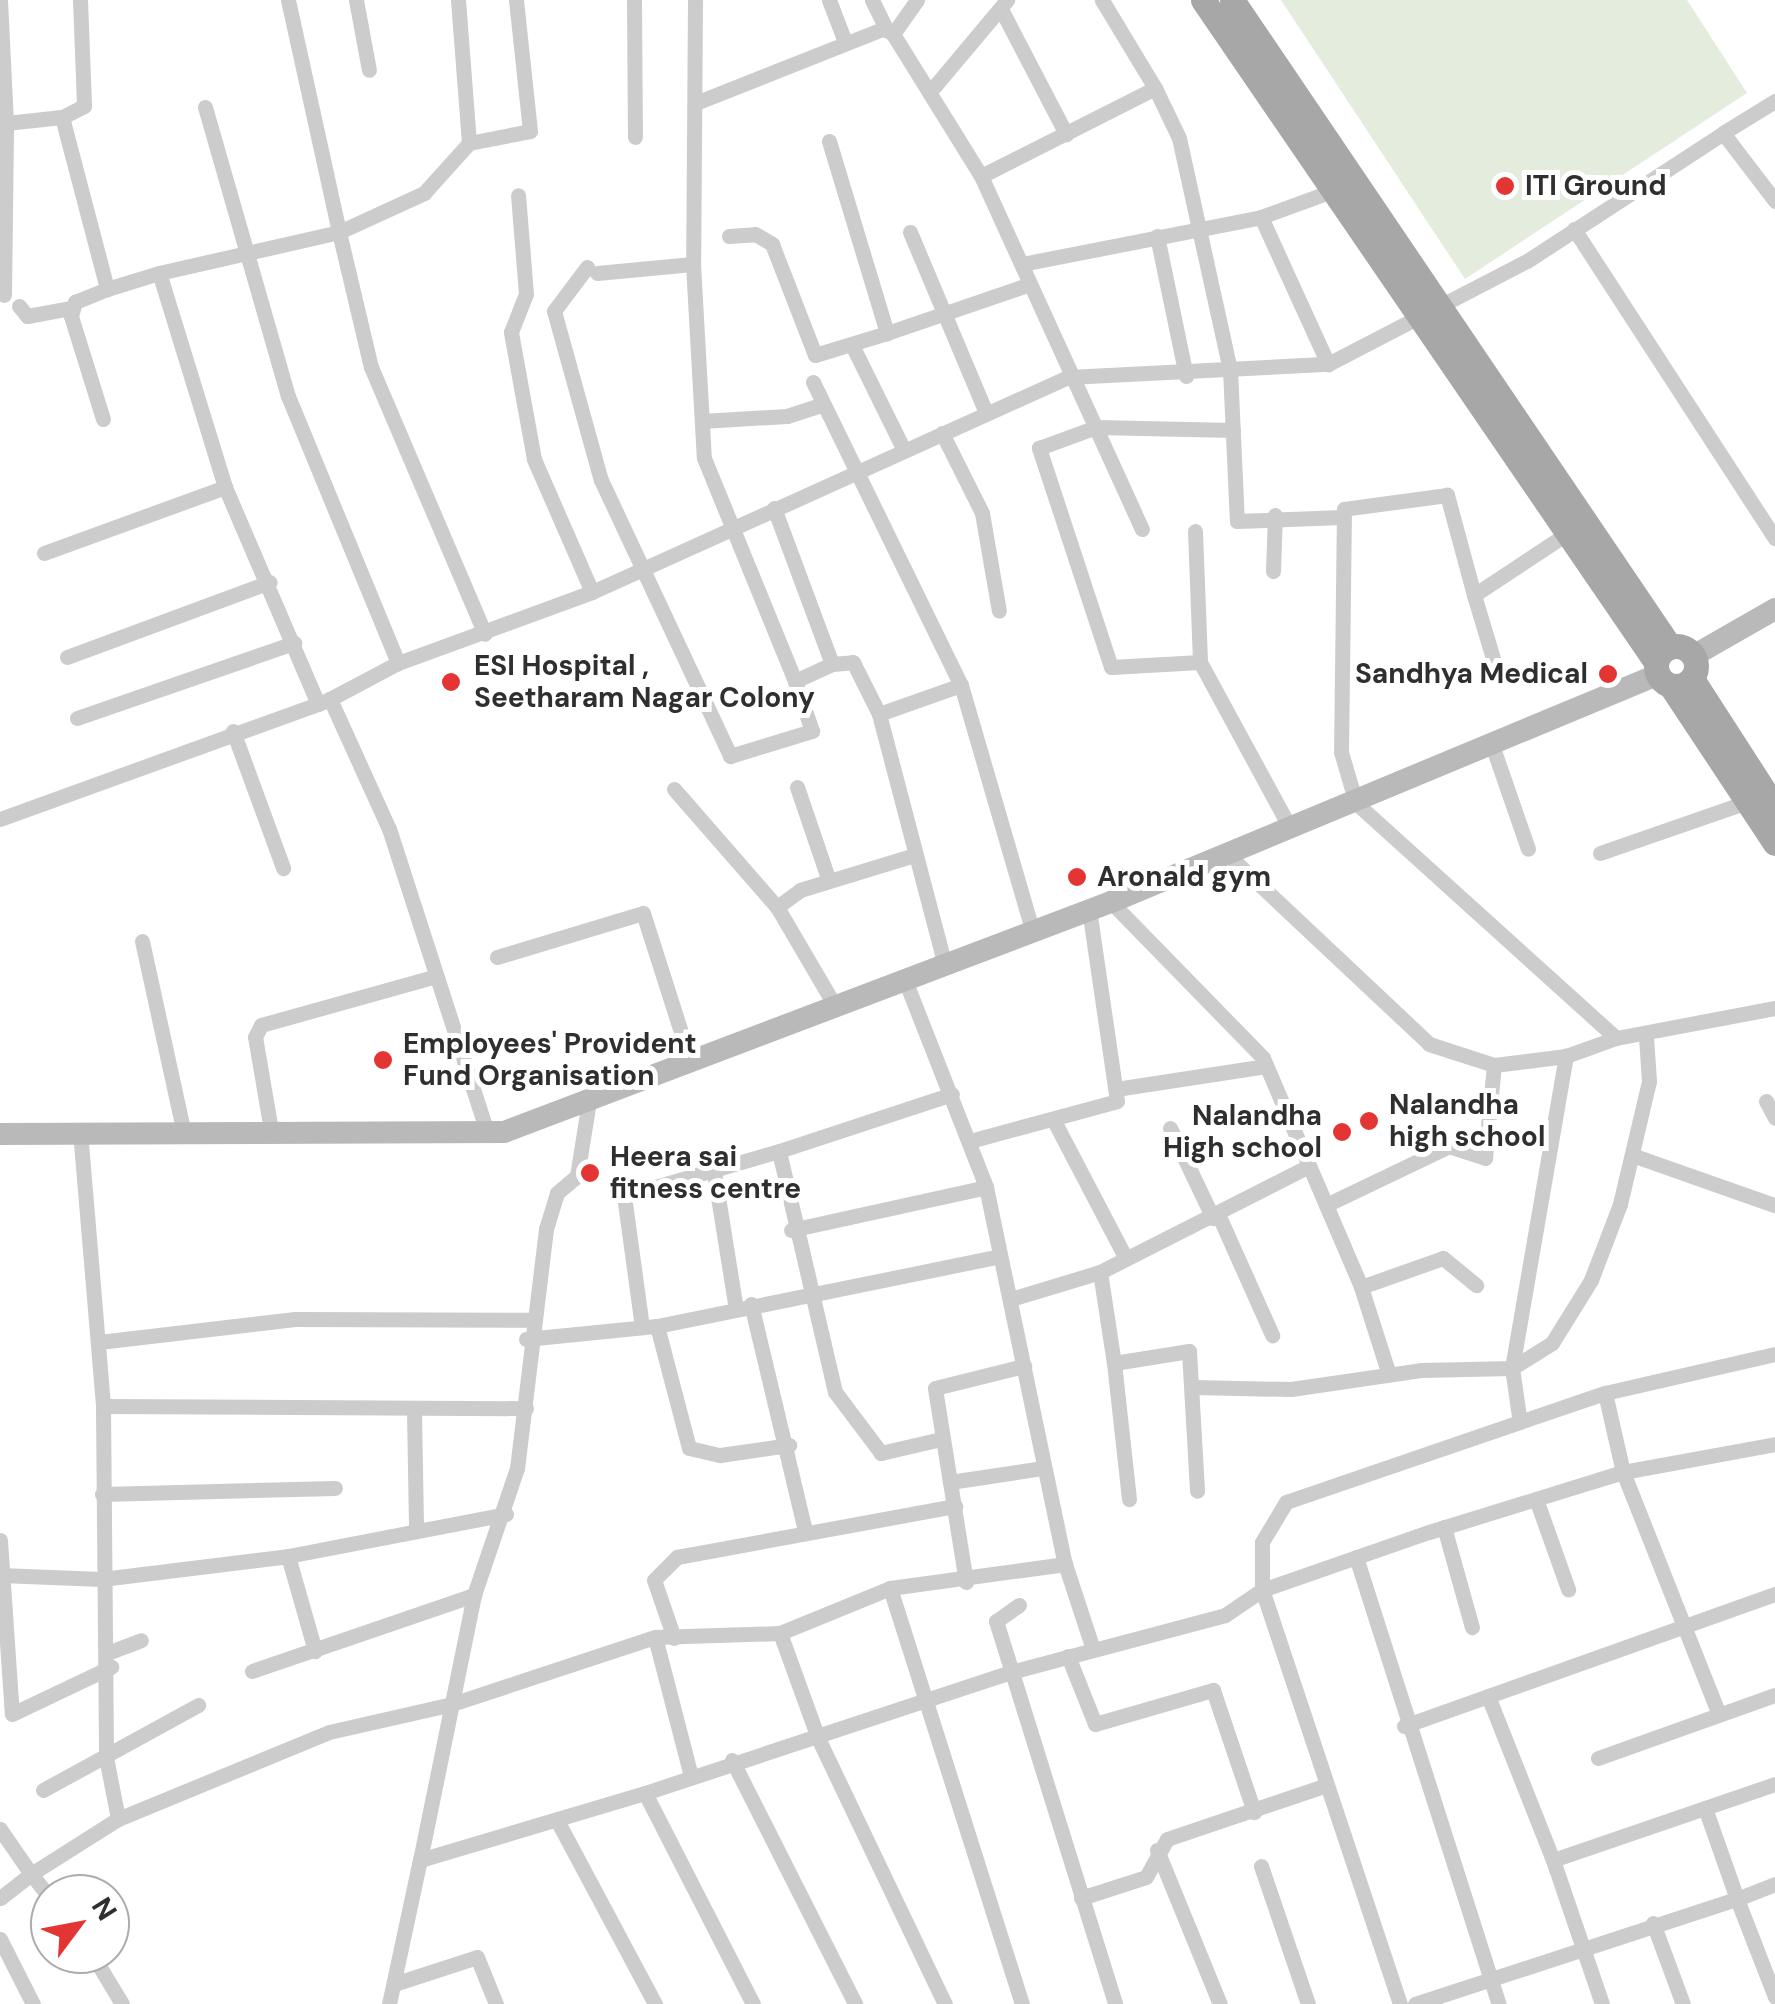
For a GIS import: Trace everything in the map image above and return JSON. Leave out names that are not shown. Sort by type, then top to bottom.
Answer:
[{"type":"main road","points":[[1204,0],[1563,536],[1673,668],[1747,802],[1775,843]]},
{"type":"main road","points":[[1232,0],[1443,308],[1673,668],[1775,808]]},
{"type":"street","points":[[0,0],[6,123],[4,295]]},
{"type":"street","points":[[6,123],[62,117],[84,106],[80,0]]},
{"type":"street","points":[[288,0],[371,367],[486,634]]},
{"type":"street","points":[[356,0],[369,70]]},
{"type":"street","points":[[458,0],[469,144]]},
{"type":"street","points":[[18,306],[27,316],[71,308],[107,288],[159,273],[339,232],[424,193],[469,144],[530,131],[516,0]]},
{"type":"street","points":[[634,0],[635,138]]},
{"type":"street","points":[[694,264],[592,270],[554,311],[636,569],[730,756],[812,731],[795,681],[728,527],[702,421],[694,264],[698,102],[695,0]]},
{"type":"street","points":[[829,0],[844,39]]},
{"type":"street","points":[[872,0],[888,31],[934,87],[981,176],[1068,377],[1096,426],[1142,529]]},
{"type":"street","points":[[698,102],[844,39],[888,31],[917,0]]},
{"type":"street","points":[[1102,0],[1156,88],[1202,229],[1230,369],[1237,521],[1276,516],[1342,517]]},
{"type":"street","points":[[934,87],[1005,6],[1066,134]]},
{"type":"street","points":[[981,176],[1156,88]]},
{"type":"street","points":[[0,820],[233,731],[324,701],[398,663],[486,634],[592,592],[728,527],[1068,377],[1186,376],[1230,369],[1328,364],[1443,308],[1775,100]]},
{"type":"street","points":[[205,107],[288,396],[398,663]]},
{"type":"street","points":[[62,117],[107,288]]},
{"type":"street","points":[[1723,133],[1775,201]]},
{"type":"street","points":[[829,141],[887,333]]},
{"type":"street","points":[[1022,264],[1261,217],[1332,191]]},
{"type":"street","points":[[518,195],[526,294],[511,332],[527,422],[592,592]]},
{"type":"street","points":[[1261,217],[1328,364]]},
{"type":"street","points":[[1574,229],[1775,539]]},
{"type":"street","points":[[910,232],[986,413]]},
{"type":"street","points":[[729,236],[755,234],[772,244],[815,355],[1030,284]]},
{"type":"street","points":[[1157,236],[1186,376]]},
{"type":"street","points":[[159,273],[225,487],[294,644],[389,829],[433,977],[487,1132]]},
{"type":"street","points":[[71,308],[103,420]]},
{"type":"street","points":[[852,344],[904,450]]},
{"type":"street","points":[[813,382],[961,685],[1032,929]]},
{"type":"street","points":[[702,421],[787,416],[822,404]]},
{"type":"street","points":[[1200,662],[1119,671],[1108,662],[1039,448],[1096,426],[1233,430]]},
{"type":"street","points":[[942,434],[982,513],[999,612]]},
{"type":"street","points":[[44,553],[225,487]]},
{"type":"street","points":[[1495,665],[1447,495],[1344,509],[1341,752],[1356,803],[1616,1038]]},
{"type":"street","points":[[774,508],[832,664]]},
{"type":"street","points":[[1274,571],[1276,516]]},
{"type":"street","points":[[1195,531],[1200,662],[1290,828]]},
{"type":"street","points":[[1474,595],[1563,536]]},
{"type":"street","points":[[68,657],[270,582]]},
{"type":"street","points":[[0,1134],[80,1131],[272,1136],[487,1132],[589,1102],[1356,803],[1491,742],[1673,668],[1775,610]]},
{"type":"street","points":[[77,718],[294,644]]},
{"type":"street","points":[[795,681],[832,664],[853,662],[878,714],[912,856],[945,965]]},
{"type":"street","points":[[878,714],[961,685]]},
{"type":"street","points":[[233,731],[283,868]]},
{"type":"street","points":[[1491,742],[1528,849]]},
{"type":"street","points":[[797,787],[829,882]]},
{"type":"street","points":[[674,788],[777,907],[836,1006]]},
{"type":"street","points":[[1600,853],[1747,802]]},
{"type":"street","points":[[1226,854],[1429,1044],[1494,1064],[1566,1056],[1616,1038],[1646,1037],[1775,1008]]},
{"type":"street","points":[[777,907],[829,882],[912,856]]},
{"type":"street","points":[[1100,906],[1266,1066],[1362,1288],[1388,1375]]},
{"type":"street","points":[[970,1142],[1117,1101],[1100,906]]},
{"type":"street","points":[[498,957],[642,912],[690,1060]]},
{"type":"street","points":[[142,941],[184,1134]]},
{"type":"street","points":[[272,1136],[255,1037],[261,1025],[433,977]]},
{"type":"street","points":[[905,980],[986,1187],[1000,1256],[1014,1298],[1043,1468],[1065,1564],[1092,1648]]},
{"type":"street","points":[[1193,1387],[1291,1389],[1388,1375],[1512,1368],[1557,1338],[1591,1280],[1632,1155],[1649,1080],[1646,1037]]},
{"type":"street","points":[[1518,1416],[1512,1368],[1566,1056]]},
{"type":"street","points":[[1326,1205],[1449,1146],[1485,1158],[1494,1064]]},
{"type":"street","points":[[1116,1089],[1266,1066]]},
{"type":"street","points":[[790,1445],[720,1455],[690,1448],[649,1327],[624,1196],[714,1172],[952,1094]]},
{"type":"street","points":[[389,2004],[474,1594],[506,1514],[526,1408],[528,1320],[557,1193],[577,1176],[589,1102]]},
{"type":"street","points":[[1766,1102],[1775,1118]]},
{"type":"street","points":[[1058,1118],[1125,1257]]},
{"type":"street","points":[[1170,1128],[1272,1335]]},
{"type":"street","points":[[80,1131],[103,1406],[102,1579],[111,1659],[106,1757],[118,1819]]},
{"type":"street","points":[[779,1151],[791,1230],[832,1386],[879,1452],[941,1439]]},
{"type":"street","points":[[1632,1155],[1774,1205]]},
{"type":"street","points":[[1014,1298],[1100,1272],[1309,1166]]},
{"type":"street","points":[[714,1172],[743,1306],[790,1445],[805,1531]]},
{"type":"street","points":[[791,1230],[986,1187]]},
{"type":"street","points":[[526,1339],[649,1327],[1000,1256]]},
{"type":"street","points":[[1362,1288],[1443,1258],[1476,1285]]},
{"type":"street","points":[[1100,1272],[1129,1499]]},
{"type":"street","points":[[99,1342],[295,1319],[528,1320]]},
{"type":"street","points":[[1114,1363],[1184,1347],[1193,1387],[1197,1492]]},
{"type":"street","points":[[1400,2004],[1324,1786],[1262,1590],[1262,1542],[1286,1502],[1518,1416],[1775,1354]]},
{"type":"street","points":[[966,1582],[935,1388],[1024,1366]]},
{"type":"street","points":[[1605,1393],[1624,1472],[1688,1625],[1719,1714]]},
{"type":"street","points":[[103,1406],[414,1411],[526,1408]]},
{"type":"street","points":[[414,1411],[416,1528]]},
{"type":"street","points":[[420,1860],[559,1824],[690,1772],[818,1738],[1011,1672],[1225,1615],[1262,1590],[1444,1527],[1624,1472],[1775,1444]]},
{"type":"street","points":[[950,1482],[1043,1468]]},
{"type":"street","points":[[102,1494],[335,1488]]},
{"type":"street","points":[[1536,1499],[1568,1589]]},
{"type":"street","points":[[674,1638],[654,1580],[661,1566],[805,1531],[955,1506]]},
{"type":"street","points":[[1,1574],[102,1579],[288,1556],[416,1528],[506,1514]]},
{"type":"street","points":[[1444,1527],[1472,1627]]},
{"type":"street","points":[[0,1540],[12,1714],[141,1640]]},
{"type":"street","points":[[288,1556],[315,1652]]},
{"type":"street","points":[[1356,1557],[1404,1726],[1499,2004]]},
{"type":"street","points":[[0,1829],[31,1874],[118,1819],[329,1732],[452,1704],[656,1637],[780,1634],[890,1588],[966,1582],[1065,1564]]},
{"type":"street","points":[[890,1588],[923,1704],[1022,2004]]},
{"type":"street","points":[[252,1671],[474,1594]]},
{"type":"street","points":[[1404,1726],[1775,1594]]},
{"type":"street","points":[[1019,1605],[996,1621],[1115,2004]]},
{"type":"street","points":[[780,1634],[818,1738],[945,2004]]},
{"type":"street","points":[[656,1637],[690,1772]]},
{"type":"street","points":[[1068,1656],[1095,1724],[1213,1690],[1254,1812]]},
{"type":"street","points":[[1598,1758],[1775,1695]]},
{"type":"street","points":[[1488,1696],[1553,1860],[1602,2004]]},
{"type":"street","points":[[43,1790],[198,1705]]},
{"type":"street","points":[[732,1760],[854,2004]]},
{"type":"street","points":[[1553,1860],[1775,1784]]},
{"type":"street","points":[[1081,1898],[1146,1877],[1157,1850],[1324,1786]]},
{"type":"street","points":[[645,1793],[753,2004]]},
{"type":"street","points":[[1704,1808],[1775,1997]]},
{"type":"street","points":[[559,1824],[655,2004]]},
{"type":"street","points":[[1157,1850],[1220,2004]]},
{"type":"street","points":[[1261,1866],[1308,2004]]},
{"type":"street","points":[[0,1898],[30,1875]]},
{"type":"street","points":[[1415,2004],[1492,1984],[1580,1945],[1775,1884]]},
{"type":"street","points":[[1652,1923],[1683,2004]]},
{"type":"street","points":[[0,1938],[34,2004]]},
{"type":"street","points":[[394,1984],[477,1958],[496,2004]]},
{"type":"street","points":[[104,1974],[122,2004]]},
{"type":"green space","name":"ITI Ground","points":[[1281,0],[1687,0],[1747,93],[1465,279]]},
{"type":"place","name":"ITI Ground","points":[[1505,186]]},
{"type":"place","name":"Sandhya Medical","points":[[1608,674]]},
{"type":"place","name":"ESI Hospital , Seetharam Nagar Colony","points":[[451,682]]},
{"type":"place","name":"Aronald gym","points":[[1077,877]]},
{"type":"place","name":"Employees' Provident Fund Organisation","points":[[383,1060]]},
{"type":"place","name":"Nalandha high school","points":[[1369,1121]]},
{"type":"place","name":"Nalandha High school","points":[[1342,1132]]},
{"type":"place","name":"Heera sai fitness centre","points":[[590,1173]]}]
